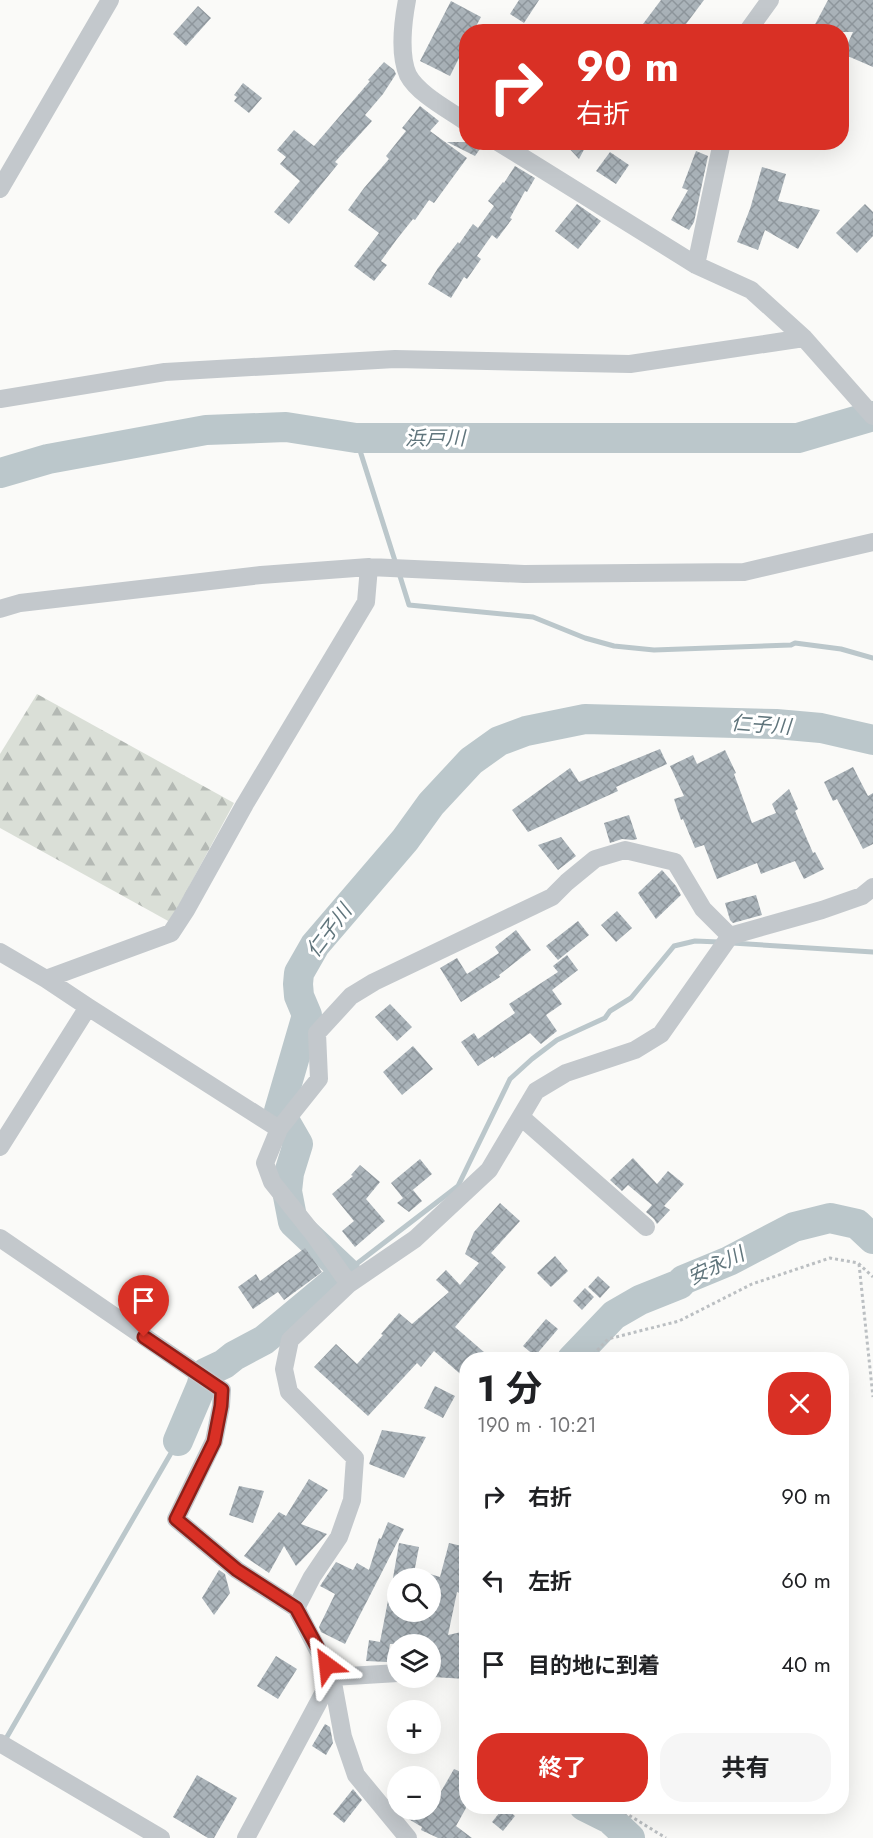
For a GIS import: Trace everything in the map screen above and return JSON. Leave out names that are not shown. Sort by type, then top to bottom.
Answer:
[{"type":"street","points":[[0,189],[110,0]]},
{"type":"street","points":[[407,0],[402,50],[408,75],[421,91],[459,117]]},
{"type":"street","points":[[753,24],[770,0]]},
{"type":"street","points":[[511,150],[696,265],[751,290],[804,338],[873,417]]},
{"type":"street","points":[[696,265],[720,150]]},
{"type":"street","points":[[0,399],[165,372],[395,359],[630,364],[804,338]]},
{"type":"street","points":[[0,609],[20,603],[261,575],[369,567],[524,574],[744,572],[873,542]]},
{"type":"street","points":[[46,978],[171,933],[366,602],[369,567]]},
{"type":"street","points":[[349,1284],[272,1182],[265,1163],[279,1129],[319,1079],[317,1033],[351,996],[374,982],[552,897],[595,859],[625,850],[675,862],[703,909],[730,936]]},
{"type":"street","points":[[296,1608],[312,1577],[339,1537],[352,1500],[355,1458],[289,1392],[284,1369],[290,1340],[349,1284],[415,1239],[489,1170],[536,1091],[566,1073],[634,1050],[662,1034],[730,936],[822,910],[862,896],[873,887]]},
{"type":"street","points":[[0,952],[46,978],[279,1129]]},
{"type":"street","points":[[0,1147],[88,1007]]},
{"type":"street","points":[[521,1117],[646,1227]]},
{"type":"street","points":[[0,1238],[222,1390],[214,1442],[176,1519],[237,1570],[296,1608],[332,1677],[343,1737],[356,1775],[408,1838]]},
{"type":"street","points":[[332,1677],[387,1674]]},
{"type":"street","points":[[246,1838],[332,1677]]},
{"type":"street","points":[[0,1743],[161,1838]]},
{"type":"path","points":[[596,1352],[608,1339],[679,1321],[752,1284],[830,1258],[858,1263],[873,1277]]},
{"type":"path","points":[[858,1263],[873,1397]]},
{"type":"path","points":[[627,1814],[666,1838]]},
{"type":"green space","points":[[37,694],[234,803],[170,922],[0,828],[0,754]]},
{"type":"building","points":[[519,0],[539,0],[524,23],[510,14]]},
{"type":"building","points":[[661,0],[704,0],[686,24],[643,24]]},
{"type":"building","points":[[828,0],[873,0],[873,67],[849,57],[849,41],[853,32],[849,32],[849,24],[815,24]]},
{"type":"building","points":[[451,1],[481,17],[477,24],[459,24],[459,58],[450,76],[420,61]]},
{"type":"building","points":[[198,6],[211,18],[186,46],[173,34]]},
{"type":"building","points":[[384,62],[396,74],[365,115],[372,121],[335,162],[338,164],[289,224],[274,212],[300,181],[280,164],[286,157],[277,150],[294,130],[314,146]]},
{"type":"building","points":[[243,83],[262,98],[249,113],[234,101],[237,97],[234,95]]},
{"type":"building","points":[[420,106],[439,121],[430,131],[467,158],[434,203],[429,200],[415,220],[413,219],[397,239],[381,261],[387,265],[374,281],[354,266],[379,233],[348,210],[389,159],[386,156],[406,131],[402,128]]},
{"type":"building","points":[[447,142],[459,142],[459,148]]},
{"type":"building","points":[[463,150],[479,150],[475,156]]},
{"type":"building","points":[[571,150],[584,150],[579,159]]},
{"type":"building","points":[[696,151],[708,156],[694,222],[689,230],[671,220],[688,190],[682,188]]},
{"type":"building","points":[[610,152],[629,165],[616,184],[596,171]]},
{"type":"building","points":[[515,166],[535,178],[527,192],[525,191],[510,218],[512,219],[497,239],[492,235],[477,256],[481,259],[467,279],[464,277],[451,298],[428,284],[473,224],[478,228],[494,206],[488,201]]},
{"type":"building","points":[[762,167],[786,174],[778,201],[820,210],[798,249],[765,230],[758,250],[737,242],[750,209]]},
{"type":"building","points":[[577,204],[601,221],[578,249],[555,231]]},
{"type":"building","points":[[865,204],[873,212],[873,236],[857,253],[836,233]]},
{"type":"building","points":[[660,749],[667,764],[616,787],[618,791],[528,832],[512,810],[570,768],[579,782]]},
{"type":"building","points":[[725,750],[736,773],[734,774],[752,823],[776,813],[772,804],[789,789],[798,809],[795,811],[813,853],[815,852],[824,869],[804,879],[795,861],[761,874],[757,863],[717,879],[704,845],[695,848],[683,819],[681,820],[674,799],[684,796],[670,766],[693,755],[697,764]]},
{"type":"building","points":[[853,767],[868,796],[873,793],[873,844],[863,849],[837,799],[833,801],[824,782]]},
{"type":"building","points":[[629,815],[637,839],[622,839],[610,843],[604,823]]},
{"type":"building","points":[[561,837],[576,856],[558,870],[538,845]]},
{"type":"building","points":[[662,870],[681,895],[656,919],[638,893]]},
{"type":"building","points":[[756,895],[762,915],[733,923],[725,903]]},
{"type":"building","points":[[617,911],[632,928],[616,942],[601,925]]},
{"type":"building","points":[[578,921],[589,935],[558,960],[546,946]]},
{"type":"building","points":[[516,930],[531,950],[499,975],[500,977],[461,1002],[440,968],[457,958],[467,974],[499,953],[495,947]]},
{"type":"building","points":[[567,955],[578,970],[552,990],[562,1004],[546,1015],[557,1031],[541,1044],[530,1033],[494,1058],[493,1056],[478,1066],[461,1042],[474,1033],[478,1039],[515,1013],[509,1004],[558,972],[553,966]]},
{"type":"building","points":[[390,1004],[412,1027],[397,1041],[375,1017]]},
{"type":"building","points":[[413,1046],[433,1069],[402,1095],[383,1072]]},
{"type":"building","points":[[633,1158],[657,1184],[668,1171],[684,1184],[664,1206],[670,1210],[657,1224],[646,1212],[652,1205],[628,1185],[622,1191],[610,1180]]},
{"type":"building","points":[[420,1159],[432,1174],[403,1198],[391,1183]]},
{"type":"building","points":[[360,1165],[380,1182],[366,1199],[385,1221],[355,1247],[342,1231],[354,1221],[332,1194],[353,1176],[351,1175]]},
{"type":"building","points":[[413,1190],[422,1201],[409,1212],[397,1203]]},
{"type":"building","points":[[500,1203],[520,1221],[491,1253],[506,1267],[455,1327],[484,1352],[459,1352],[459,1373],[434,1351],[421,1367],[417,1363],[368,1416],[314,1367],[336,1344],[357,1364],[399,1313],[412,1324],[449,1292],[436,1280],[446,1270],[460,1285],[479,1263],[465,1254],[474,1232]]},
{"type":"building","points":[[305,1248],[322,1272],[284,1300],[278,1292],[253,1309],[238,1287],[256,1274],[260,1281]]},
{"type":"building","points":[[555,1256],[568,1271],[551,1287],[537,1273]]},
{"type":"building","points":[[598,1276],[610,1287],[600,1298],[588,1287]]},
{"type":"building","points":[[585,1288],[594,1297],[582,1310],[573,1301]]},
{"type":"building","points":[[546,1319],[558,1329],[538,1352],[530,1352],[523,1346]]},
{"type":"building","points":[[435,1386],[455,1396],[443,1418],[424,1408]]},
{"type":"building","points":[[382,1430],[426,1437],[404,1478],[369,1464]]},
{"type":"building","points":[[309,1479],[328,1490],[301,1524],[327,1534],[296,1566],[284,1546],[269,1573],[244,1556],[279,1512],[286,1516]]},
{"type":"building","points":[[239,1486],[264,1491],[253,1523],[229,1515]]},
{"type":"building","points":[[388,1522],[404,1529],[345,1644],[321,1632],[319,1627],[335,1594],[320,1586],[336,1562],[353,1570],[357,1563],[369,1570],[379,1538],[381,1539]]},
{"type":"building","points":[[399,1543],[419,1547],[415,1568],[395,1568]]},
{"type":"building","points":[[449,1543],[459,1545],[459,1593],[457,1592],[448,1635],[459,1633],[459,1679],[441,1677],[441,1634],[387,1634],[387,1662],[366,1661],[369,1640],[380,1642],[387,1606],[387,1622],[441,1622],[441,1573]]},
{"type":"building","points":[[219,1570],[225,1574],[230,1593],[214,1615],[202,1598]]},
{"type":"building","points":[[276,1656],[297,1669],[278,1699],[257,1686]]},
{"type":"building","points":[[325,1724],[330,1727],[333,1743],[326,1755],[312,1746]]},
{"type":"building","points":[[454,1769],[459,1771],[459,1814],[463,1814],[456,1826],[472,1838],[438,1838],[421,1830],[422,1827],[410,1820],[441,1820],[441,1792]]},
{"type":"building","points":[[197,1775],[237,1798],[214,1838],[208,1838],[173,1817]]},
{"type":"building","points":[[353,1789],[362,1800],[344,1823],[333,1814]]},
{"type":"building","points":[[498,1814],[515,1816],[503,1831],[492,1822]]},
{"type":"waterway","name":"浜戸川","points":[[0,473],[48,459],[206,430],[286,427],[356,438],[798,438],[873,416]]},
{"type":"waterway","points":[[356,438],[396,564]]},
{"type":"waterway","points":[[399,573],[409,605],[533,617],[585,638],[614,646],[654,650],[795,643],[841,649],[873,658]]},
{"type":"waterway","name":"仁子川","points":[[178,1441],[205,1373],[264,1340],[346,1272],[293,1222],[287,1191],[289,1173],[298,1144],[279,1111],[307,1015],[299,996],[299,973],[315,945],[405,840],[431,804],[471,761],[499,741],[526,731],[585,719],[776,724],[821,728],[873,740]]},
{"type":"waterway","points":[[346,1272],[458,1186],[510,1079],[532,1059],[557,1040],[605,1018],[610,1011],[631,998],[674,946],[695,941],[719,942]]},
{"type":"waterway","points":[[732,943],[873,952]]},
{"type":"waterway","name":"安永川","points":[[579,1352],[614,1315],[640,1300],[729,1261],[794,1227],[830,1218],[857,1224],[873,1239]]},
{"type":"waterway","points":[[4,1742],[178,1441]]},
{"type":"waterway","name":"安永川","points":[[600,1814],[610,1819],[630,1838]]},
{"type":"route","points":[[144,1337],[222,1390],[214,1442],[176,1519],[237,1570],[296,1608],[327,1665]]}]
